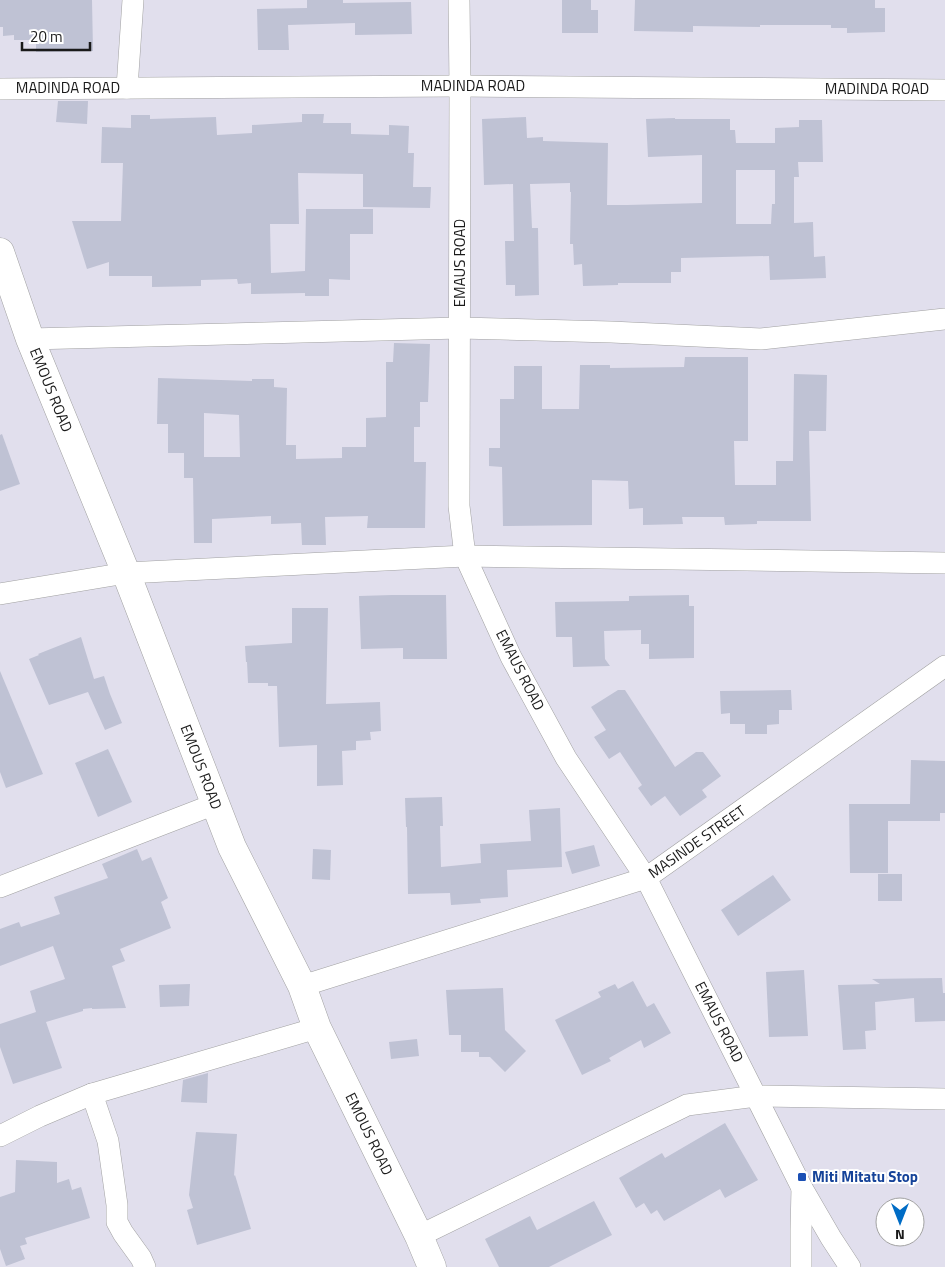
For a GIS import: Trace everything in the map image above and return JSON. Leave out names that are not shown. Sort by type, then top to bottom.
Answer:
[{"type":"street","points":[[127,88],[133,0]]},
{"type":"street","name":"EMAUS ROAD","points":[[459,0],[459,506],[465,556],[511,658],[566,758],[646,878],[802,1188],[850,1267]]},
{"type":"street","name":"MADINDA ROAD","points":[[0,89],[460,86],[945,90]]},
{"type":"street","name":"EMOUS ROAD","points":[[0,252],[30,339],[126,574],[232,848],[302,986],[317,1028],[419,1236],[432,1267]]},
{"type":"street","points":[[30,339],[460,328],[762,339],[945,319]]},
{"type":"street","points":[[0,594],[126,574],[465,556],[945,564],[945,559]]},
{"type":"street","name":"MASINDE STREET","points":[[302,986],[646,878],[945,666]]},
{"type":"street","points":[[0,886],[215,804]]},
{"type":"street","points":[[0,1136],[40,1116],[92,1094],[317,1028]]},
{"type":"street","points":[[92,1094],[108,1141],[117,1205],[117,1222],[145,1267]]},
{"type":"street","points":[[419,1236],[687,1105],[756,1096],[945,1098]]},
{"type":"street","points":[[801,1267],[802,1188]]},
{"type":"building","points":[[0,0],[92,0],[93,51],[36,52],[36,40],[14,40],[14,35],[3,36],[3,27],[0,27]]},
{"type":"building","points":[[307,0],[343,0],[343,3],[411,2],[412,34],[355,35],[355,23],[288,25],[289,50],[258,50],[257,9],[307,8]]},
{"type":"building","points":[[562,0],[591,0],[591,10],[598,10],[598,33],[562,33]]},
{"type":"building","points":[[635,0],[875,0],[875,8],[885,8],[885,32],[847,33],[847,28],[831,28],[831,25],[693,26],[693,32],[634,31]]},
{"type":"building","points":[[58,101],[88,101],[87,124],[56,122]]},
{"type":"building","points":[[302,114],[324,114],[323,123],[351,123],[351,134],[389,135],[389,125],[409,126],[408,153],[414,153],[413,187],[431,187],[430,208],[363,207],[363,174],[298,173],[299,224],[270,224],[271,273],[305,271],[306,209],[373,209],[373,234],[350,234],[350,280],[329,279],[329,296],[305,296],[305,293],[251,294],[251,283],[238,284],[237,279],[201,280],[201,286],[152,287],[152,276],[109,276],[109,262],[87,269],[72,221],[121,221],[123,163],[101,163],[102,127],[131,128],[131,115],[150,115],[150,119],[216,117],[217,135],[252,133],[252,125],[302,122]]},
{"type":"building","points":[[526,117],[527,138],[543,137],[543,141],[608,143],[607,205],[702,203],[702,155],[648,157],[646,119],[730,119],[730,130],[735,130],[736,143],[775,143],[775,128],[799,127],[799,120],[822,120],[823,162],[798,162],[799,177],[794,177],[794,223],[813,222],[814,257],[825,256],[826,278],[770,280],[769,256],[681,258],[681,272],[671,272],[671,283],[618,283],[618,285],[583,286],[582,264],[574,265],[573,244],[570,244],[570,183],[530,184],[532,228],[538,228],[539,295],[515,296],[515,285],[506,285],[505,241],[514,241],[513,184],[484,185],[482,119]],"holes":[[[736,170],[775,170],[775,204],[772,204],[771,224],[736,224]]]},
{"type":"building","points":[[394,343],[430,344],[428,402],[420,402],[420,427],[414,427],[414,462],[426,462],[425,528],[367,528],[368,516],[325,517],[326,545],[302,545],[301,523],[271,524],[271,516],[212,519],[212,543],[194,543],[193,478],[184,478],[184,453],[168,453],[168,424],[157,424],[158,378],[252,381],[252,379],[274,379],[274,387],[287,388],[286,445],[296,445],[296,459],[342,458],[342,447],[366,447],[366,418],[386,417],[386,362],[393,362]],"holes":[[[204,413],[239,415],[240,457],[204,457]]]},
{"type":"building","points":[[685,357],[748,357],[748,441],[734,441],[735,485],[776,485],[776,461],[793,461],[794,374],[827,375],[826,431],[809,431],[811,521],[757,521],[757,524],[725,525],[724,517],[682,517],[683,524],[643,525],[643,508],[629,509],[628,481],[592,480],[592,525],[503,526],[502,467],[489,466],[489,448],[500,448],[500,399],[514,399],[514,366],[542,366],[542,409],[579,409],[580,365],[610,365],[610,368],[684,367]]},
{"type":"building","points":[[2,434],[20,484],[0,491],[0,435]]},
{"type":"building","points":[[446,595],[447,659],[403,659],[403,648],[361,649],[359,596]]},
{"type":"building","points":[[689,595],[689,606],[694,606],[694,658],[649,659],[649,644],[641,644],[641,630],[604,631],[605,659],[610,666],[573,667],[572,637],[556,637],[555,602],[629,601],[629,596]]},
{"type":"building","points":[[292,608],[328,608],[326,704],[380,702],[381,731],[370,732],[371,740],[356,741],[356,750],[342,751],[343,785],[317,786],[317,745],[279,747],[277,686],[268,686],[268,683],[248,683],[245,646],[292,643]]},
{"type":"building","points":[[81,637],[94,679],[104,676],[122,723],[105,730],[88,692],[49,705],[29,659]]},
{"type":"building","points":[[0,671],[43,774],[6,788],[0,772]]},
{"type":"building","points":[[618,690],[625,690],[675,767],[696,752],[703,752],[721,776],[702,790],[707,797],[680,816],[665,796],[651,806],[638,788],[642,785],[620,752],[609,759],[594,737],[606,730],[591,707]]},
{"type":"building","points":[[791,690],[792,710],[779,710],[779,724],[767,725],[767,734],[745,734],[745,724],[730,724],[730,713],[721,714],[720,691]]},
{"type":"building","points":[[108,749],[132,802],[98,817],[75,763]]},
{"type":"building","points":[[911,760],[945,761],[945,813],[940,813],[940,821],[888,821],[888,873],[850,873],[849,804],[910,804]]},
{"type":"building","points":[[442,797],[443,826],[440,826],[441,867],[481,863],[480,844],[531,841],[529,810],[560,808],[562,867],[507,870],[508,897],[480,899],[481,903],[451,905],[450,893],[408,894],[405,798]]},
{"type":"building","points":[[594,845],[600,866],[572,874],[565,852]]},
{"type":"building","points":[[137,849],[142,861],[151,857],[168,898],[161,902],[171,928],[120,949],[125,961],[112,966],[126,1008],[83,1009],[83,1011],[46,1022],[62,1068],[13,1084],[0,1047],[0,1024],[36,1012],[30,991],[65,979],[53,946],[0,966],[0,929],[19,922],[21,927],[60,914],[54,897],[108,878],[102,864]]},
{"type":"building","points":[[313,849],[331,850],[330,880],[312,879]]},
{"type":"building","points":[[878,874],[902,874],[902,901],[878,901]]},
{"type":"building","points":[[773,875],[791,900],[738,936],[721,910]]},
{"type":"building","points":[[804,970],[808,1036],[769,1037],[766,972]]},
{"type":"building","points":[[942,978],[943,993],[945,993],[945,1021],[915,1022],[914,998],[875,1002],[876,1030],[865,1031],[866,1049],[843,1050],[838,985],[880,984],[872,979]]},
{"type":"building","points":[[633,981],[647,1007],[654,1003],[671,1033],[644,1048],[641,1040],[609,1058],[611,1061],[582,1075],[555,1020],[601,997],[598,992],[615,984],[618,989]]},
{"type":"building","points":[[190,984],[189,1006],[160,1007],[159,985]]},
{"type":"building","points":[[503,988],[505,1030],[526,1051],[505,1072],[490,1057],[479,1057],[479,1052],[461,1052],[461,1035],[449,1035],[446,990]]},
{"type":"building","points":[[417,1039],[419,1056],[391,1059],[389,1042]]},
{"type":"building","points":[[208,1073],[207,1103],[181,1102],[183,1080]]},
{"type":"building","points":[[725,1123],[758,1180],[725,1198],[720,1189],[664,1221],[657,1210],[651,1214],[644,1203],[636,1208],[619,1178],[662,1153],[665,1158]]},
{"type":"building","points":[[196,1132],[237,1134],[234,1176],[251,1229],[197,1245],[187,1210],[193,1208],[189,1195]]},
{"type":"building","points":[[16,1160],[57,1162],[57,1183],[69,1179],[72,1190],[81,1187],[90,1218],[25,1238],[27,1244],[20,1246],[25,1259],[6,1266],[0,1249],[0,1197],[15,1192]]},
{"type":"building","points":[[594,1201],[612,1235],[549,1267],[499,1267],[485,1239],[530,1216],[537,1230]]},
{"type":"place","name":"Miti Mitatu Stop","points":[[802,1177]]}]
